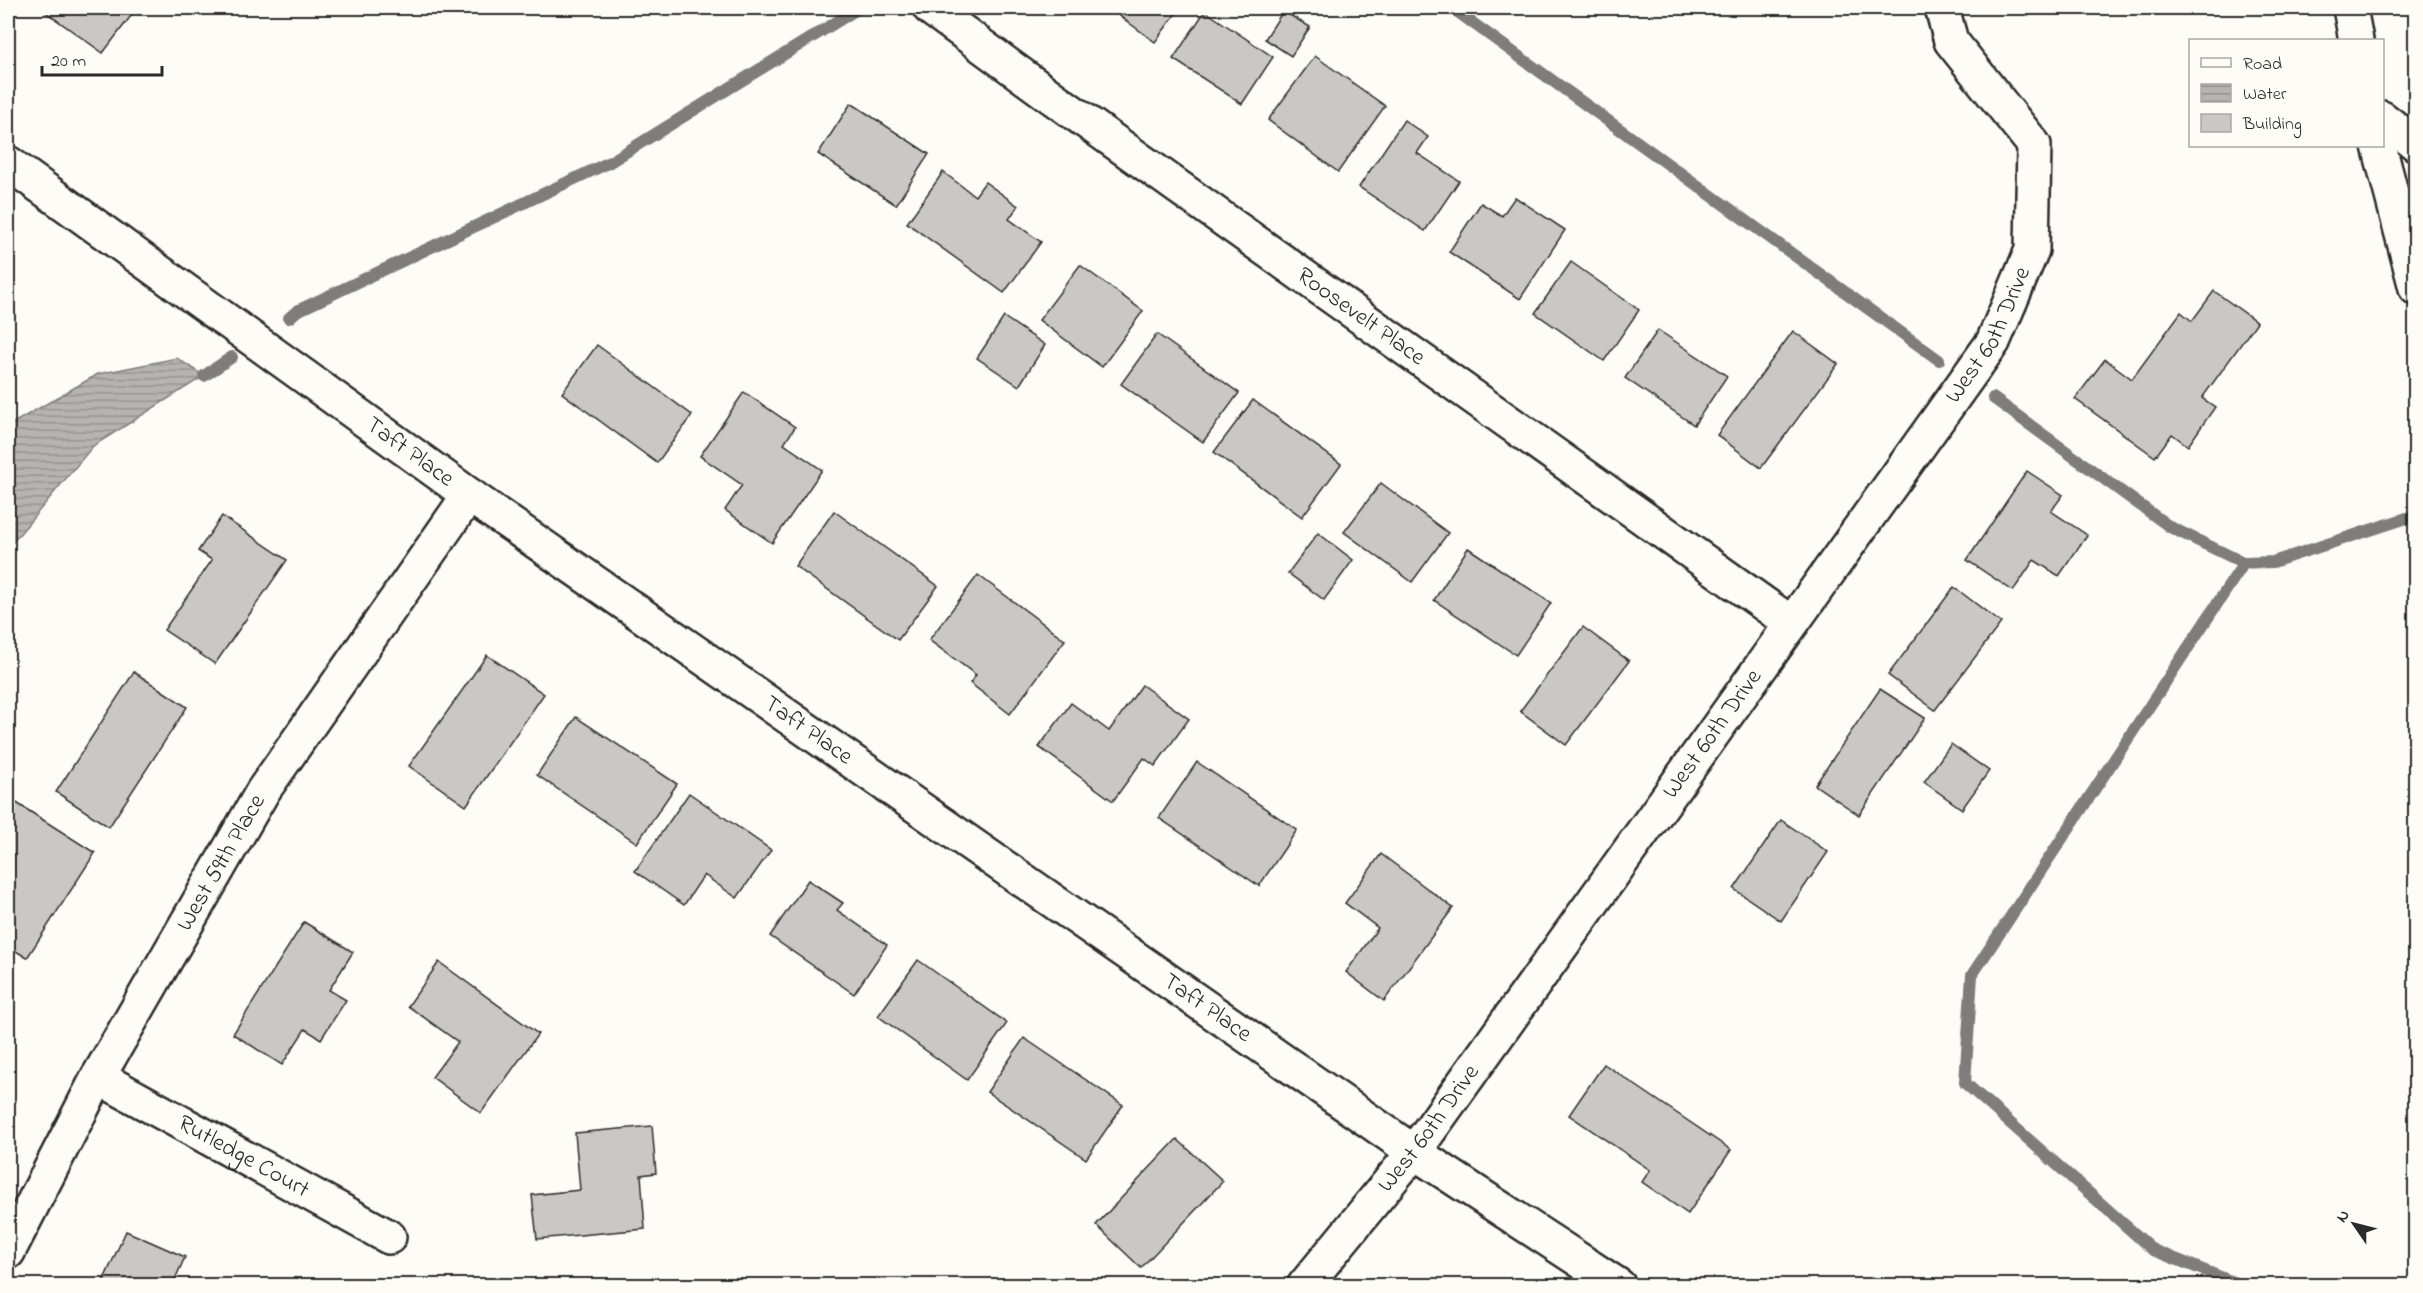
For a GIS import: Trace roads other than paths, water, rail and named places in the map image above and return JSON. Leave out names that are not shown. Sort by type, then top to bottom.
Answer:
[{"type":"street","name":"Roosevelt Place","points":[[930,8],[1062,105],[1791,623]]},
{"type":"street","name":"West 60th Drive","points":[[1304,1286],[1414,1152],[1993,342],[2032,250],[2034,145],[1951,41],[1942,8]]},
{"type":"street","points":[[2350,8],[2356,39]]},
{"type":"street","points":[[2384,120],[2415,144]]},
{"type":"street","points":[[2379,147],[2415,288]]},
{"type":"street","name":"Taft Place","points":[[8,162],[469,495],[1414,1152],[1619,1286]]},
{"type":"street","name":"West 59th Place","points":[[8,1252],[98,1077],[263,791],[469,495]]},
{"type":"street","name":"Rutledge Court","points":[[98,1077],[389,1237]]},
{"type":"water","points":[[177,358],[204,376],[93,446],[8,548],[8,426],[98,374]]},
{"type":"waterway","points":[[289,318],[297,311],[610,162],[859,8]]},
{"type":"waterway","points":[[1452,8],[1939,360]]},
{"type":"waterway","points":[[204,376],[232,357]]},
{"type":"waterway","points":[[1993,398],[2170,527],[2244,563],[2273,562],[2416,515]]},
{"type":"waterway","points":[[2243,1286],[2153,1250],[1965,1083],[1972,975],[2244,563]]}]
